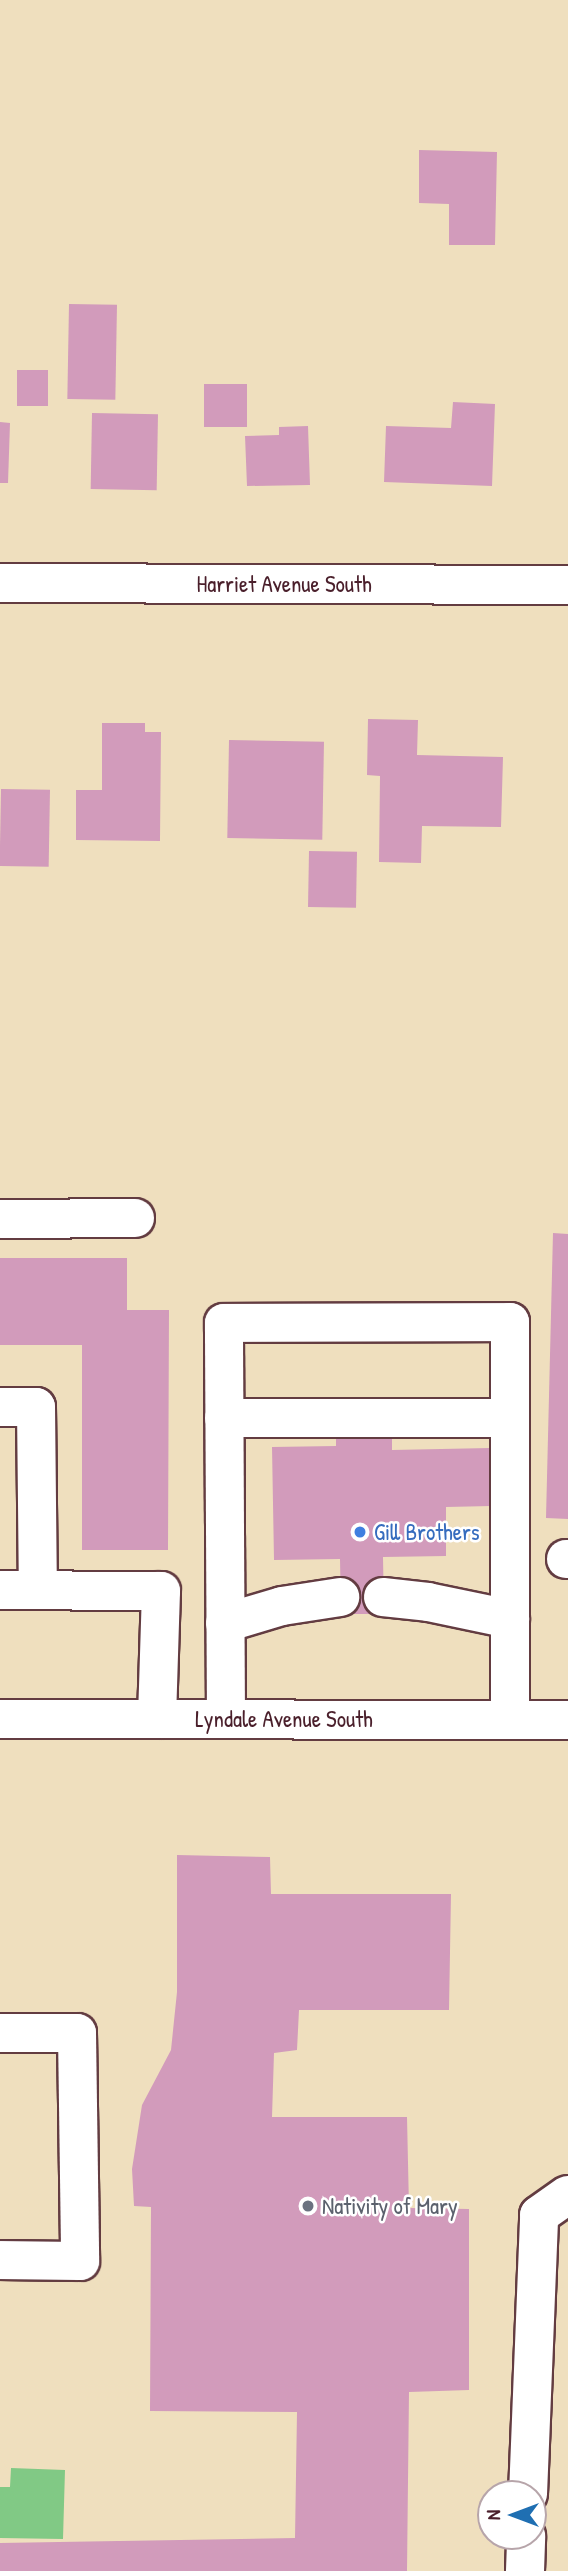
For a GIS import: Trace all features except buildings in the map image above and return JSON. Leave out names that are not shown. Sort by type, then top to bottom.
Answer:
[{"type":"street","name":"Harriet Avenue South","points":[[0,583],[568,585]]},
{"type":"street","points":[[0,1219],[135,1218]]},
{"type":"street","points":[[226,1719],[224,1323],[510,1322],[510,1720]]},
{"type":"street","points":[[0,1407],[36,1407],[38,1590]]},
{"type":"street","points":[[224,1418],[510,1418]]},
{"type":"street","points":[[0,1590],[161,1591],[157,1719]]},
{"type":"street","points":[[225,1623],[282,1606],[340,1597]]},
{"type":"street","points":[[383,1597],[428,1602],[510,1619]]},
{"type":"street","name":"Lyndale Avenue South","points":[[0,1719],[568,1720]]},
{"type":"street","points":[[0,2033],[77,2033],[80,2261],[0,2260]]},
{"type":"street","points":[[529,2480],[539,2215],[568,2194]]},
{"type":"street","points":[[525,2571],[526,2550]]},
{"type":"green space","points":[[11,2468],[65,2470],[63,2539],[0,2538],[0,2487],[10,2487]]},
{"type":"place","name":"Gill Brothers","points":[[360,1532]]},
{"type":"place","name":"Nativity of Mary","points":[[308,2206]]}]
